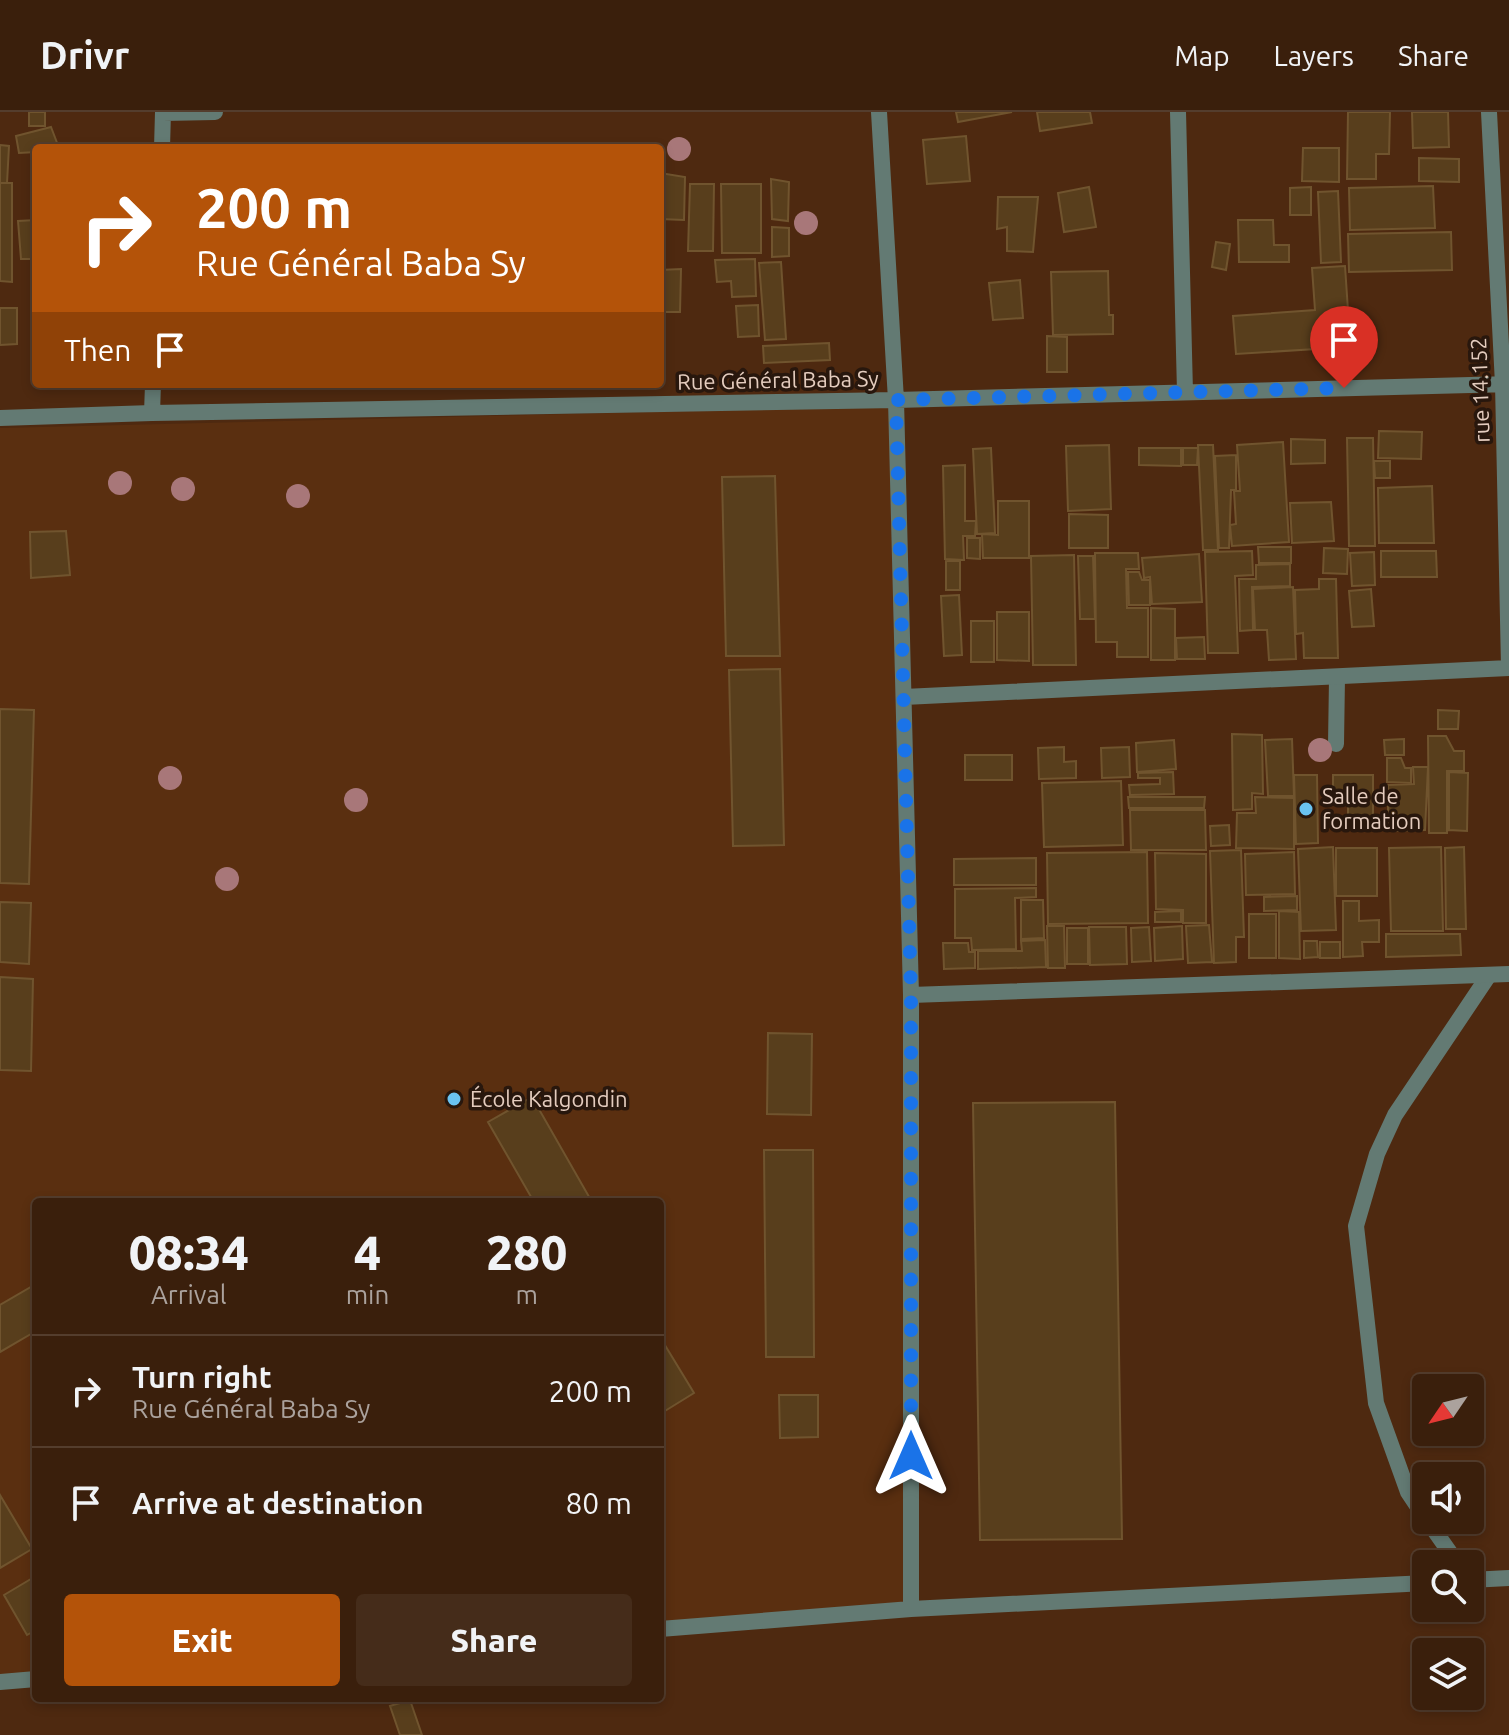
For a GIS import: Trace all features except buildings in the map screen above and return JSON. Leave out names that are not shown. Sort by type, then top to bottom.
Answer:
[{"type":"street","points":[[162,144],[163,113],[215,112]]},
{"type":"street","points":[[879,112],[896,400],[911,995],[911,1609]]},
{"type":"street","points":[[1178,112],[1185,392]]},
{"type":"street","name":"rue 14.152","points":[[1489,112],[1506,384],[1509,667]]},
{"type":"street","name":"Rue Général Baba Sy","points":[[0,418],[1506,384]]},
{"type":"street","points":[[152,413],[153,388]]},
{"type":"street","points":[[904,697],[1337,678],[1509,667]]},
{"type":"street","points":[[1336,744],[1337,678]]},
{"type":"street","points":[[911,995],[1509,974]]},
{"type":"street","points":[[1412,1498],[1376,1403],[1356,1226],[1377,1154],[1395,1115],[1489,975]]},
{"type":"street","points":[[1484,1579],[1509,1578]]},
{"type":"street","points":[[664,1629],[911,1609],[1412,1584]]},
{"type":"street","points":[[0,1682],[32,1679]]},
{"type":"shaded area","name":"École Kalgondin","points":[[895,406],[909,996],[906,1602],[664,1623],[664,1198],[32,1198],[32,1676],[0,1679],[0,428]]},
{"type":"place","name":"Salle de formation","points":[[1306,809]]},
{"type":"place","name":"École Kalgondin","points":[[454,1099]]},
{"type":"route","points":[[911,1456],[911,995],[896,400],[1344,388]]}]
